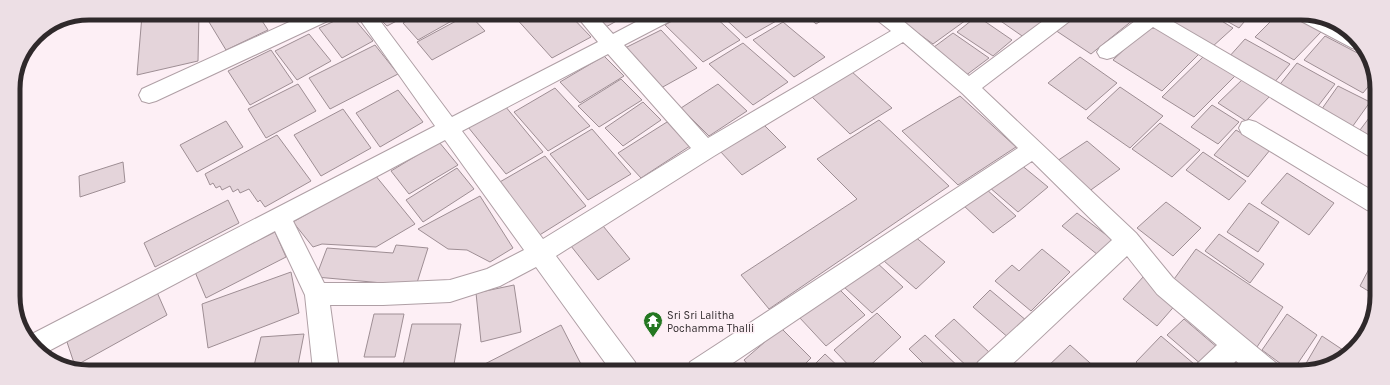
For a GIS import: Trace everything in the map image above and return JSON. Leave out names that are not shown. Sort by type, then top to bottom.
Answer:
[{"type":"street","points":[[149,95],[314,20]]},
{"type":"street","points":[[369,20],[539,254],[622,365]]},
{"type":"street","points":[[589,20],[706,150]]},
{"type":"street","points":[[38,343],[655,20]]},
{"type":"street","points":[[890,20],[968,87],[1034,149],[1128,240],[1165,286],[1257,365]]},
{"type":"street","points":[[968,87],[1057,20]]},
{"type":"street","points":[[1107,52],[1146,20]]},
{"type":"street","points":[[1158,20],[1370,146]]},
{"type":"street","points":[[1323,24],[1345,35]]},
{"type":"street","points":[[316,294],[383,294],[450,291],[492,278],[539,254],[706,150],[905,32]]},
{"type":"street","points":[[1249,128],[1370,200]]},
{"type":"street","points":[[708,365],[1034,149]]},
{"type":"street","points":[[279,216],[316,294],[325,365]]},
{"type":"street","points":[[993,365],[1128,240]]},
{"type":"street","points":[[1214,365],[1234,346]]},
{"type":"building","points":[[142,20],[199,20],[198,61],[137,75]]},
{"type":"building","points":[[208,20],[262,20],[268,30],[226,50]]},
{"type":"building","points":[[337,20],[355,20],[373,41],[342,58],[319,28]]},
{"type":"building","points":[[381,20],[398,20],[387,26]]},
{"type":"building","points":[[408,20],[453,20],[418,40],[403,23]]},
{"type":"building","points":[[458,20],[475,20],[485,31],[432,60],[417,42]]},
{"type":"building","points":[[518,20],[575,20],[591,37],[552,58]]},
{"type":"building","points":[[596,20],[618,20],[604,28]]},
{"type":"building","points":[[674,20],[718,20],[740,40],[703,62],[665,25]]},
{"type":"building","points":[[726,20],[778,20],[746,38]]},
{"type":"building","points":[[812,20],[823,20],[816,24]]},
{"type":"building","points":[[900,20],[966,20],[933,44]]},
{"type":"building","points":[[972,20],[983,20],[1012,40],[993,56],[957,32]]},
{"type":"building","points":[[999,20],[1049,20],[1025,38]]},
{"type":"building","points":[[1068,20],[1133,20],[1091,54],[1055,30]]},
{"type":"building","points":[[1169,20],[1220,20],[1233,28],[1212,47]]},
{"type":"building","points":[[1225,20],[1246,20],[1239,28]]},
{"type":"building","points":[[1272,20],[1300,20],[1321,32],[1294,60],[1255,37]]},
{"type":"building","points":[[783,22],[825,57],[794,77],[753,40]]},
{"type":"building","points":[[1151,24],[1200,53],[1162,91],[1113,60]]},
{"type":"building","points":[[661,30],[697,68],[661,88],[625,48]]},
{"type":"building","points":[[953,33],[989,58],[965,76],[930,50]]},
{"type":"building","points":[[309,34],[331,61],[297,80],[275,51]]},
{"type":"building","points":[[1325,36],[1361,55],[1369,76],[1370,85],[1363,93],[1304,60]]},
{"type":"building","points":[[1245,39],[1290,64],[1273,84],[1228,58]]},
{"type":"building","points":[[743,43],[788,82],[753,105],[709,64]]},
{"type":"building","points":[[375,45],[398,74],[330,109],[309,78]]},
{"type":"building","points":[[271,50],[293,82],[250,105],[228,71]]},
{"type":"building","points":[[604,56],[624,76],[580,103],[560,82]]},
{"type":"building","points":[[1204,56],[1236,75],[1194,117],[1162,97]]},
{"type":"building","points":[[1080,57],[1117,83],[1086,110],[1048,83]]},
{"type":"building","points":[[1297,63],[1335,84],[1315,110],[1277,88]]},
{"type":"building","points":[[851,71],[892,108],[850,134],[810,95]]},
{"type":"building","points":[[1244,78],[1271,95],[1246,121],[1218,103]]},
{"type":"building","points":[[621,79],[642,100],[599,127],[578,106]]},
{"type":"building","points":[[298,84],[316,111],[266,138],[248,109]]},
{"type":"building","points":[[718,84],[747,111],[709,136],[681,108]]},
{"type":"building","points":[[1338,86],[1370,102],[1350,130],[1319,113]]},
{"type":"building","points":[[1120,87],[1163,116],[1130,148],[1087,118]]},
{"type":"building","points":[[555,88],[590,126],[548,151],[514,112]]},
{"type":"building","points":[[398,90],[423,122],[380,147],[356,113]]},
{"type":"building","points":[[960,96],[1016,147],[958,185],[902,131]]},
{"type":"building","points":[[643,102],[661,120],[623,146],[605,128]]},
{"type":"building","points":[[1212,105],[1239,122],[1218,144],[1191,127]]},
{"type":"building","points":[[505,106],[543,152],[506,174],[468,127]]},
{"type":"building","points":[[343,109],[371,148],[321,176],[294,135]]},
{"type":"building","points":[[1370,117],[1370,136],[1360,130]]},
{"type":"building","points":[[879,120],[949,186],[769,309],[741,275],[857,199],[817,159]]},
{"type":"building","points":[[226,121],[243,147],[197,172],[180,145]]},
{"type":"building","points":[[667,122],[690,146],[641,178],[618,153]]},
{"type":"building","points":[[1160,123],[1200,150],[1172,177],[1132,149]]},
{"type":"building","points":[[763,124],[786,147],[742,175],[720,151]]},
{"type":"building","points":[[592,129],[631,174],[588,200],[550,154]]},
{"type":"building","points":[[1236,130],[1270,150],[1248,177],[1214,155]]},
{"type":"building","points":[[277,135],[311,181],[265,207],[260,200],[258,202],[249,189],[240,193],[238,189],[233,192],[230,186],[222,190],[220,186],[216,188],[213,183],[210,185],[205,174]]},
{"type":"building","points":[[1087,141],[1120,169],[1088,192],[1054,163]]},
{"type":"building","points":[[439,142],[458,165],[409,194],[391,171]]},
{"type":"building","points":[[1203,152],[1246,181],[1229,200],[1186,170]]},
{"type":"building","points":[[545,156],[586,206],[538,236],[498,183]]},
{"type":"building","points":[[123,162],[125,182],[80,197],[79,176]]},
{"type":"building","points":[[1020,164],[1048,187],[1018,212],[989,187]]},
{"type":"building","points":[[457,168],[474,189],[423,222],[406,200]]},
{"type":"building","points":[[1287,173],[1334,203],[1309,235],[1261,203]]},
{"type":"building","points":[[375,175],[415,224],[376,247],[322,244],[313,247],[293,222]]},
{"type":"building","points":[[985,188],[1016,216],[993,233],[963,205]]},
{"type":"building","points":[[480,196],[513,248],[490,262],[467,250],[448,249],[418,229]]},
{"type":"building","points":[[228,200],[239,223],[155,267],[144,243]]},
{"type":"building","points":[[1166,202],[1201,228],[1173,256],[1137,228]]},
{"type":"building","points":[[1249,203],[1279,222],[1258,252],[1227,232]]},
{"type":"building","points":[[1077,213],[1113,240],[1098,255],[1062,226]]},
{"type":"building","points":[[599,221],[630,259],[598,280],[567,241]]},
{"type":"building","points":[[275,232],[286,257],[206,298],[195,272]]},
{"type":"building","points":[[1219,234],[1264,264],[1250,283],[1205,251]]},
{"type":"building","points":[[913,235],[945,262],[916,289],[884,261]]},
{"type":"building","points":[[396,245],[428,248],[416,286],[316,277],[327,248],[393,253]]},
{"type":"building","points":[[1042,249],[1070,272],[1031,311],[995,281],[1012,265],[1019,271]]},
{"type":"building","points":[[1196,249],[1283,307],[1257,347],[1169,286]]},
{"type":"building","points":[[875,261],[903,287],[872,313],[844,287]]},
{"type":"building","points":[[1370,267],[1370,292],[1360,286]]},
{"type":"building","points":[[291,272],[299,313],[208,348],[202,304]]},
{"type":"building","points":[[1144,276],[1178,302],[1157,326],[1123,299]]},
{"type":"building","points":[[514,285],[521,332],[481,342],[476,293]]},
{"type":"building","points":[[837,287],[865,315],[826,346],[799,317]]},
{"type":"building","points":[[156,290],[167,315],[78,364],[74,363],[66,339]]},
{"type":"building","points":[[990,290],[1027,321],[1010,339],[973,307]]},
{"type":"building","points":[[877,313],[901,337],[871,365],[848,365],[834,350]]},
{"type":"building","points":[[374,314],[404,314],[395,357],[364,357]]},
{"type":"building","points":[[1287,314],[1317,335],[1297,365],[1282,365],[1262,350]]},
{"type":"building","points":[[954,319],[991,354],[979,365],[966,365],[935,336]]},
{"type":"building","points":[[1184,319],[1218,348],[1202,365],[1167,335]]},
{"type":"building","points":[[412,324],[461,324],[454,365],[403,365]]},
{"type":"building","points":[[561,325],[581,365],[483,365]]},
{"type":"building","points":[[781,328],[811,358],[804,365],[748,365],[744,360]]},
{"type":"building","points":[[304,334],[298,365],[254,365],[261,337]]},
{"type":"building","points":[[925,335],[957,365],[925,365],[909,349]]},
{"type":"building","points":[[1161,336],[1194,364],[1139,365],[1136,362]]},
{"type":"building","points":[[1322,336],[1343,350],[1336,356],[1327,360],[1305,365]]},
{"type":"building","points":[[1070,345],[1092,365],[1049,365]]},
{"type":"building","points":[[825,354],[837,365],[814,365]]},
{"type":"building","points":[[1233,361],[1238,365],[1230,365]]},
{"type":"place","name":"Sri Sri Lalitha Pochamma Thalli","points":[[653,338]]}]
